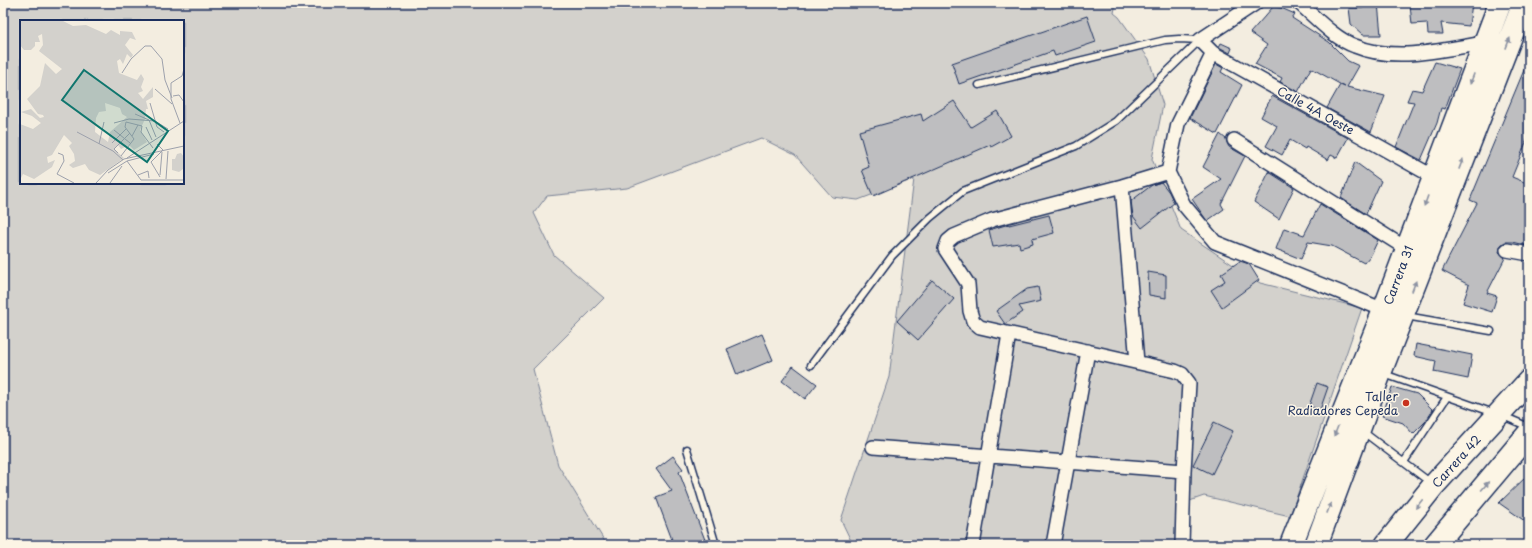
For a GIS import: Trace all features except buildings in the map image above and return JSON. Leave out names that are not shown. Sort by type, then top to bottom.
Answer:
[{"type":"highway","name":"Carrera 31","points":[[1393,313],[1407,249],[1500,3]]},
{"type":"highway","name":"Carrera 31","points":[[1291,545],[1371,370],[1393,313],[1524,3]]},
{"type":"highway","name":"Carrera 31","points":[[1316,545],[1359,429],[1371,370]]},
{"type":"highway","name":"Carrera 42","points":[[1386,545],[1434,485],[1529,381]]},
{"type":"highway","points":[[1435,545],[1529,433]]},
{"type":"street","points":[[1200,40],[1256,3]]},
{"type":"street","points":[[1299,3],[1334,33],[1354,46],[1378,53],[1412,54],[1485,43]]},
{"type":"street","name":"Calle 4A Oeste","points":[[1200,40],[1213,53],[1434,177]]},
{"type":"street","points":[[1213,53],[1178,124],[1168,172],[1184,205],[1215,242],[1393,313]]},
{"type":"street","points":[[1234,140],[1407,249]]},
{"type":"street","points":[[1168,172],[1122,186],[992,220],[954,236],[948,241],[945,249],[968,284],[970,311],[973,321],[980,327],[1137,362],[1182,374],[1189,383],[1182,545]]},
{"type":"street","points":[[1122,186],[1137,362]]},
{"type":"street","points":[[1507,250],[1529,254]]},
{"type":"street","points":[[973,545],[1009,334]]},
{"type":"street","points":[[1053,545],[1088,351]]},
{"type":"street","points":[[873,447],[1184,472]]},
{"type":"lane","points":[[979,85],[1165,40],[1200,40]]},
{"type":"lane","points":[[811,365],[892,256],[930,218],[963,192],[1076,146],[1116,121],[1200,40]]},
{"type":"lane","points":[[1393,313],[1491,331]]},
{"type":"lane","points":[[1371,370],[1447,398],[1498,414],[1529,427]]},
{"type":"lane","points":[[1404,462],[1447,398]]},
{"type":"lane","points":[[1359,429],[1434,485]]},
{"type":"lane","points":[[687,449],[716,545]]},
{"type":"shaded area","points":[[3,3],[1116,3],[1114,13],[1119,17],[1149,59],[1163,105],[1152,159],[1181,230],[1260,283],[1362,308],[1290,516],[1204,496],[1184,503],[1181,545],[853,545],[841,520],[889,377],[914,179],[858,200],[832,197],[795,155],[761,138],[627,188],[547,196],[534,213],[554,255],[604,298],[533,369],[558,465],[607,545],[3,545]]},
{"type":"place","name":"Taller Radiadores Cepeda","points":[[1406,403]]}]
